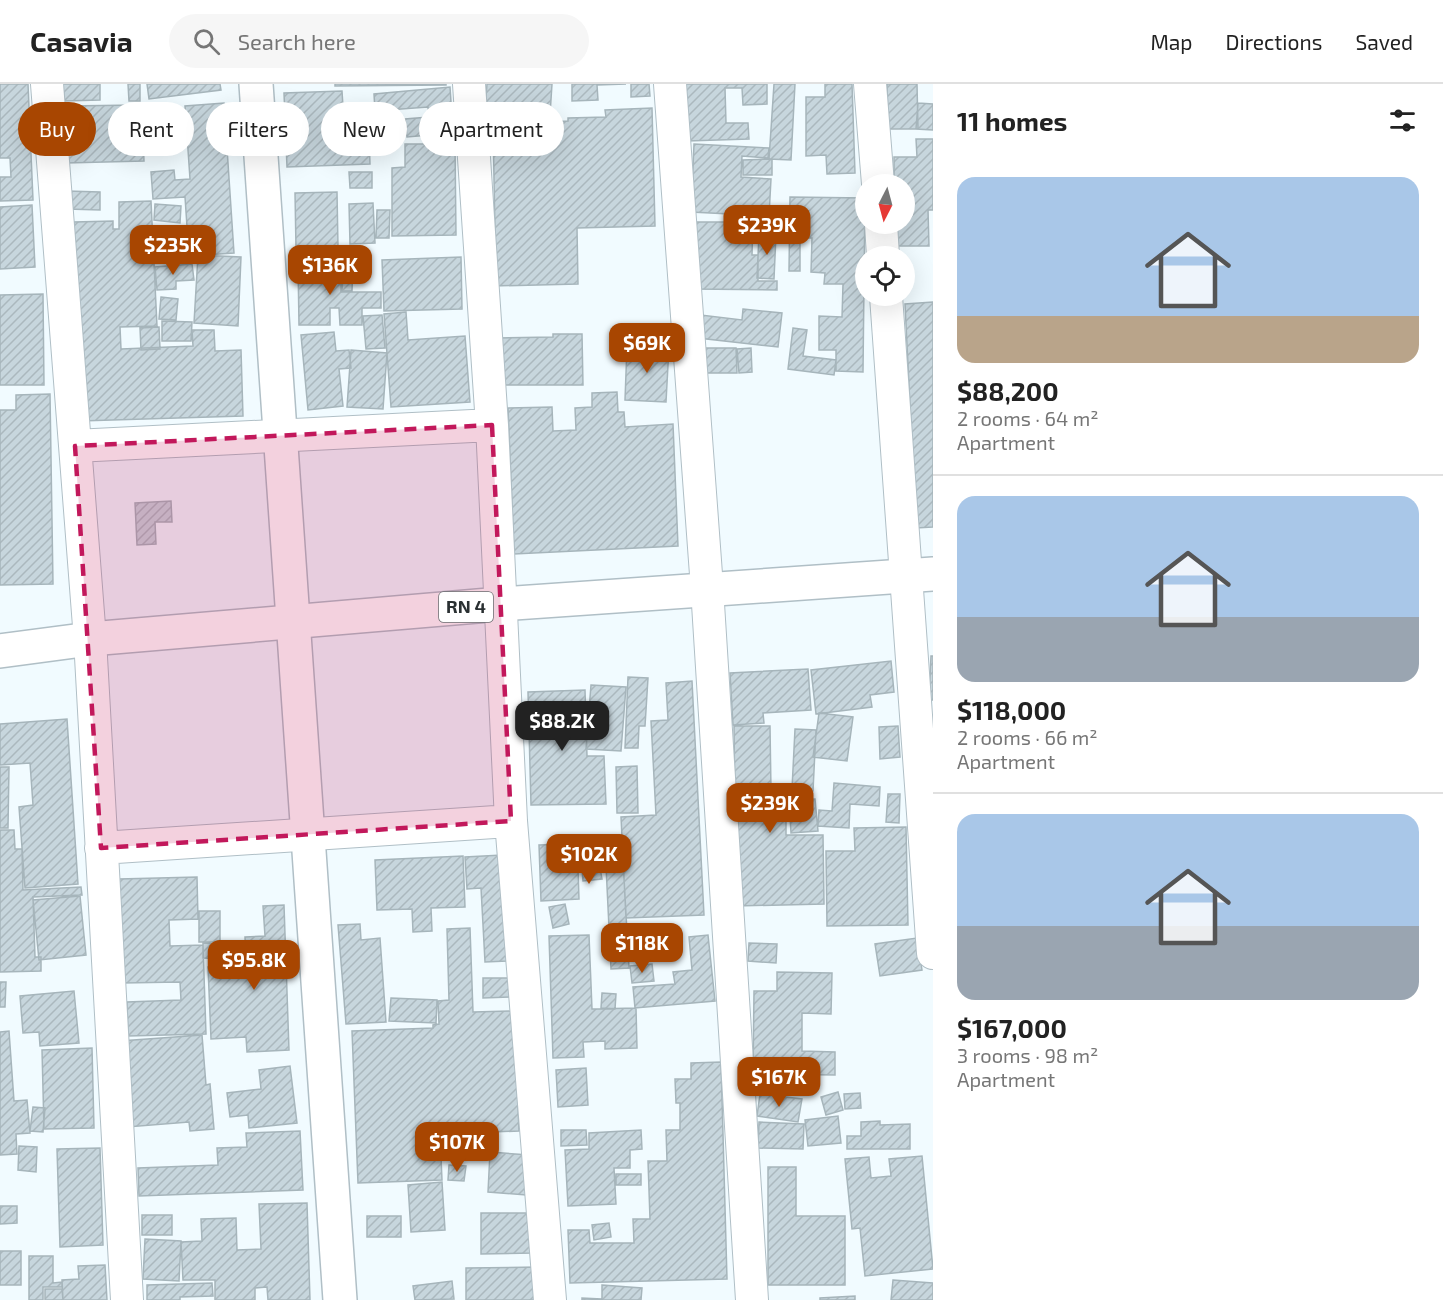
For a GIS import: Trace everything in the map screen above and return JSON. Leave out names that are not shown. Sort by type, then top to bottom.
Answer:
[{"type":"street","points":[[47,84],[90,639],[127,1300]]},
{"type":"street","points":[[256,84],[340,1300]]},
{"type":"street","points":[[469,84],[492,425],[511,821],[550,1300]]},
{"type":"street","points":[[670,84],[707,588],[752,1300]]},
{"type":"street","points":[[870,84],[877,174]]},
{"type":"street","points":[[887,306],[920,574],[933,953]]},
{"type":"street","points":[[75,447],[492,425]]},
{"type":"street","name":"RN 4","points":[[0,651],[90,639],[501,604],[920,574]]},
{"type":"street","points":[[101,848],[511,821]]},
{"type":"highlighted area","points":[[492,425],[511,821],[101,848],[75,446]]},
{"type":"building","points":[[0,84],[28,84],[29,102],[18,102],[18,156],[31,156],[33,200],[0,201],[0,177],[11,177],[10,158],[0,158]]},
{"type":"building","points":[[63,84],[100,84],[100,100],[64,101]]},
{"type":"building","points":[[128,84],[140,84],[140,101],[129,101]]},
{"type":"building","points":[[147,84],[220,84],[221,90],[149,99]]},
{"type":"building","points":[[335,84],[446,84],[446,85],[335,86]]},
{"type":"building","points":[[487,84],[552,84],[551,102],[486,102]]},
{"type":"building","points":[[572,84],[626,84],[597,85],[598,100],[572,101]]},
{"type":"building","points":[[631,84],[649,84],[650,96],[631,97]]},
{"type":"building","points":[[686,84],[767,84],[767,104],[743,105],[742,88],[725,88],[726,123],[748,123],[749,139],[687,141]]},
{"type":"building","points":[[774,84],[795,84],[791,160],[769,159]]},
{"type":"building","points":[[825,84],[852,84],[855,173],[827,174],[826,155],[806,156],[806,97],[825,97]]},
{"type":"building","points":[[887,84],[917,84],[918,129],[888,129]]},
{"type":"building","points":[[450,87],[451,102],[419,102],[419,108],[407,109],[407,102],[374,102],[374,94]]},
{"type":"building","points":[[342,91],[343,102],[321,102],[321,156],[370,156],[370,164],[287,167],[287,156],[309,156],[309,102],[284,102],[284,93]]},
{"type":"building","points":[[918,103],[933,104],[933,130],[916,129]]},
{"type":"building","points":[[206,104],[206,156],[228,156],[234,253],[189,256],[185,197],[153,199],[151,172],[174,170],[175,180],[190,179],[188,156],[194,156],[194,105]]},
{"type":"building","points":[[108,105],[108,156],[144,156],[144,161],[66,163],[66,156],[96,156],[96,106]]},
{"type":"building","points":[[652,108],[655,226],[577,228],[578,284],[493,286],[494,156],[564,156],[564,121],[568,121],[568,118],[606,117],[605,110]]},
{"type":"building","points":[[419,118],[419,136],[407,137],[407,119]]},
{"type":"building","points":[[916,139],[933,139],[933,210],[928,210],[929,246],[897,246],[896,234],[915,234],[915,174],[894,174],[894,157],[917,157]]},
{"type":"building","points":[[407,144],[419,144],[419,156],[455,156],[456,235],[392,236],[392,168],[405,167]]},
{"type":"building","points":[[694,144],[769,148],[768,158],[742,156],[741,177],[771,179],[769,216],[691,212]]},
{"type":"building","points":[[772,159],[772,175],[743,175],[743,160]]},
{"type":"building","points":[[349,172],[372,172],[372,188],[350,188]]},
{"type":"building","points":[[67,191],[100,192],[100,210],[67,209]]},
{"type":"building","points":[[337,192],[338,247],[296,248],[295,193]]},
{"type":"building","points":[[790,197],[855,198],[855,234],[865,234],[864,246],[855,246],[855,306],[864,306],[863,372],[836,371],[836,350],[819,350],[819,316],[842,317],[843,284],[824,284],[825,273],[811,272],[812,238],[800,238],[800,271],[789,271]]},
{"type":"building","points":[[151,201],[157,326],[120,327],[121,349],[193,346],[192,330],[214,330],[215,351],[241,350],[243,416],[80,421],[74,222],[113,221],[113,229],[119,229],[119,202]]},
{"type":"building","points":[[373,203],[375,243],[350,244],[349,204]]},
{"type":"building","points":[[155,204],[181,206],[180,223],[154,220]]},
{"type":"building","points":[[32,205],[35,267],[0,269],[0,207]]},
{"type":"building","points":[[377,210],[390,210],[389,238],[376,238]]},
{"type":"building","points":[[693,222],[753,222],[752,255],[758,255],[758,281],[777,281],[777,290],[693,289]]},
{"type":"building","points":[[158,230],[190,234],[186,261],[155,257]]},
{"type":"building","points":[[759,234],[776,235],[774,279],[757,278]]},
{"type":"building","points":[[198,255],[241,257],[238,326],[194,323]]},
{"type":"building","points":[[461,257],[462,309],[384,311],[382,260]]},
{"type":"building","points":[[344,260],[353,261],[352,291],[342,291]]},
{"type":"building","points":[[341,262],[341,292],[381,292],[381,308],[362,308],[362,325],[340,325],[339,308],[330,308],[330,325],[299,325],[298,263]]},
{"type":"building","points":[[192,264],[194,280],[176,281],[176,289],[157,290],[155,267]]},
{"type":"building","points":[[43,294],[44,385],[0,385],[0,295]]},
{"type":"building","points":[[161,297],[178,299],[176,320],[159,319]]},
{"type":"building","points":[[933,302],[933,527],[916,528],[905,306],[915,306],[915,303]]},
{"type":"building","points":[[743,309],[782,313],[778,347],[698,338],[701,315],[742,320]]},
{"type":"building","points":[[406,312],[408,340],[465,336],[470,402],[391,407],[384,314]]},
{"type":"building","points":[[382,315],[385,348],[366,349],[363,316]]},
{"type":"building","points":[[162,321],[192,322],[191,341],[162,341]]},
{"type":"building","points":[[159,327],[160,349],[141,350],[140,328]]},
{"type":"building","points":[[793,328],[807,330],[803,356],[836,360],[834,375],[788,369]]},
{"type":"building","points":[[334,332],[336,351],[349,350],[351,368],[339,369],[343,406],[308,410],[301,335]]},
{"type":"building","points":[[553,334],[582,334],[583,385],[499,385],[498,338],[553,337]]},
{"type":"building","points":[[627,346],[669,347],[666,402],[625,400]]},
{"type":"building","points":[[700,348],[736,348],[737,373],[700,373]]},
{"type":"building","points":[[751,348],[752,372],[739,373],[737,349]]},
{"type":"building","points":[[351,350],[387,353],[383,409],[347,407]]},
{"type":"building","points":[[617,392],[618,412],[624,412],[625,427],[673,424],[678,546],[514,554],[508,408],[552,407],[553,431],[576,430],[575,408],[592,407],[592,393]]},
{"type":"building","points":[[50,394],[53,584],[0,585],[0,410],[16,410],[16,395]]},
{"type":"building","points":[[171,501],[172,522],[155,522],[156,544],[137,545],[135,503]]},
{"type":"building","points":[[931,656],[933,656],[933,700],[929,700]]},
{"type":"building","points":[[891,661],[894,692],[870,695],[872,707],[816,714],[811,670]]},
{"type":"building","points":[[808,669],[811,710],[763,713],[764,723],[733,725],[730,673]]},
{"type":"building","points":[[628,677],[648,678],[645,726],[639,726],[638,748],[625,748]]},
{"type":"building","points":[[692,681],[704,915],[626,918],[621,817],[656,815],[651,721],[668,720],[666,683]]},
{"type":"building","points":[[591,685],[626,687],[621,751],[586,749]]},
{"type":"building","points":[[585,690],[587,756],[604,756],[606,804],[531,805],[528,692]]},
{"type":"building","points":[[819,713],[853,717],[847,761],[813,757]]},
{"type":"building","points":[[67,719],[78,884],[25,888],[19,807],[33,805],[30,763],[0,765],[0,724]]},
{"type":"building","points":[[734,726],[770,726],[771,790],[786,790],[786,835],[823,835],[824,904],[736,906]]},
{"type":"building","points":[[898,726],[900,757],[880,759],[879,727]]},
{"type":"building","points":[[795,729],[816,730],[813,791],[792,789]]},
{"type":"building","points":[[637,766],[638,813],[617,813],[616,767]]},
{"type":"building","points":[[0,767],[9,767],[8,828],[0,828]]},
{"type":"building","points":[[834,783],[880,787],[879,806],[850,804],[849,828],[818,826],[819,810],[832,811]]},
{"type":"building","points":[[888,794],[900,794],[899,823],[886,822]]},
{"type":"building","points":[[815,799],[818,831],[791,833],[789,800]]},
{"type":"building","points":[[906,827],[908,925],[827,926],[826,851],[855,851],[854,828]]},
{"type":"building","points":[[0,830],[14,830],[15,849],[22,849],[23,890],[81,887],[82,895],[33,897],[35,957],[41,957],[41,971],[0,972]]},
{"type":"building","points":[[622,842],[629,968],[611,969],[606,866],[578,868],[579,899],[541,901],[539,845]]},
{"type":"building","points":[[502,855],[507,961],[485,962],[481,888],[467,889],[465,857]]},
{"type":"building","points":[[463,856],[465,907],[431,908],[432,931],[413,932],[412,909],[377,910],[375,860]]},
{"type":"building","points":[[600,868],[602,879],[583,881],[582,870]]},
{"type":"building","points":[[197,877],[198,919],[169,920],[170,946],[203,945],[206,1034],[128,1036],[127,1002],[181,1000],[180,982],[123,983],[119,879]]},
{"type":"building","points":[[80,896],[86,955],[39,960],[33,900]]},
{"type":"building","points":[[565,904],[569,924],[553,928],[549,907]]},
{"type":"building","points":[[284,905],[289,1050],[247,1052],[246,1037],[211,1039],[208,967],[224,967],[224,963],[246,962],[245,937],[265,936],[263,906]]},
{"type":"building","points":[[199,911],[220,911],[220,942],[199,942]]},
{"type":"building","points":[[360,924],[361,940],[380,938],[386,1022],[346,1024],[338,925]]},
{"type":"building","points":[[470,928],[473,1012],[514,1011],[519,1131],[440,1134],[442,1180],[358,1183],[352,1031],[433,1028],[433,1025],[439,1024],[438,1001],[449,1000],[447,929]]},
{"type":"building","points":[[589,935],[592,1009],[636,1008],[637,1048],[605,1049],[605,1041],[583,1042],[584,1057],[553,1058],[549,936]]},
{"type":"building","points":[[708,935],[715,1001],[635,1008],[633,987],[675,984],[673,972],[692,970],[689,937]]},
{"type":"building","points":[[917,938],[922,970],[880,976],[875,944]]},
{"type":"building","points":[[203,943],[228,945],[228,959],[203,958]]},
{"type":"building","points":[[749,943],[777,944],[776,963],[748,961]]},
{"type":"building","points":[[245,948],[247,960],[232,963],[230,951]]},
{"type":"building","points":[[652,964],[654,981],[632,983],[630,966]]},
{"type":"building","points":[[777,972],[832,973],[831,1014],[802,1013],[802,1051],[835,1052],[835,1075],[753,1074],[754,991],[777,991]]},
{"type":"building","points":[[483,978],[511,978],[511,997],[483,998]]},
{"type":"building","points":[[0,982],[6,982],[5,1007],[0,1007]]},
{"type":"building","points":[[74,991],[79,1043],[40,1046],[39,1032],[23,1033],[20,996]]},
{"type":"building","points":[[602,993],[616,994],[615,1009],[601,1008]]},
{"type":"building","points":[[391,998],[437,1000],[436,1023],[389,1021]]},
{"type":"building","points":[[9,1031],[14,1101],[27,1100],[30,1133],[16,1134],[17,1154],[0,1155],[0,1032]]},
{"type":"building","points":[[202,1035],[206,1085],[210,1084],[214,1129],[190,1131],[189,1122],[127,1127],[120,1041]]},
{"type":"building","points":[[92,1048],[94,1128],[44,1129],[42,1050]]},
{"type":"building","points":[[721,1062],[727,1279],[570,1283],[568,1230],[589,1230],[590,1243],[634,1243],[633,1219],[650,1219],[648,1161],[667,1161],[666,1130],[680,1130],[680,1103],[676,1103],[675,1079],[691,1079],[691,1063]]},
{"type":"building","points":[[290,1066],[297,1123],[249,1128],[248,1115],[230,1117],[227,1093],[261,1089],[259,1070]]},
{"type":"building","points":[[586,1068],[588,1105],[558,1107],[556,1070]]},
{"type":"building","points":[[838,1092],[843,1110],[826,1115],[821,1097]]},
{"type":"building","points":[[860,1093],[861,1108],[845,1109],[844,1094]]},
{"type":"building","points":[[760,1094],[802,1099],[798,1122],[757,1116]]},
{"type":"building","points":[[33,1107],[45,1108],[43,1132],[30,1131]]},
{"type":"building","points":[[838,1116],[841,1143],[808,1146],[805,1120]]},
{"type":"building","points":[[880,1121],[880,1125],[910,1124],[910,1149],[847,1149],[847,1136],[861,1136],[861,1122]]},
{"type":"building","points":[[759,1122],[804,1124],[803,1149],[758,1148]]},
{"type":"building","points":[[561,1130],[586,1130],[587,1145],[561,1146]]},
{"type":"building","points":[[641,1130],[642,1149],[630,1150],[630,1168],[614,1168],[616,1204],[568,1206],[565,1150],[589,1149],[589,1133]]},
{"type":"building","points":[[300,1131],[303,1190],[139,1196],[138,1168],[218,1165],[217,1148],[247,1147],[246,1133]]},
{"type":"building","points":[[19,1146],[37,1147],[36,1172],[18,1170]]},
{"type":"building","points":[[100,1148],[103,1245],[60,1247],[57,1149]]},
{"type":"building","points":[[490,1152],[529,1155],[526,1195],[488,1192]]},
{"type":"building","points":[[922,1156],[933,1269],[865,1276],[860,1228],[852,1229],[845,1159],[869,1157],[871,1178],[891,1176],[889,1159]]},
{"type":"building","points":[[449,1165],[466,1166],[464,1181],[448,1180]]},
{"type":"building","points":[[768,1167],[796,1167],[796,1216],[845,1216],[845,1285],[768,1285]]},
{"type":"building","points":[[616,1174],[641,1174],[641,1185],[616,1185]]},
{"type":"building","points":[[442,1182],[445,1230],[411,1232],[408,1185]]},
{"type":"building","points":[[307,1203],[310,1300],[268,1300],[267,1287],[255,1288],[255,1300],[215,1300],[215,1280],[183,1280],[181,1242],[202,1241],[201,1219],[236,1218],[237,1250],[261,1249],[259,1204]]},
{"type":"building","points":[[0,1206],[17,1206],[17,1223],[0,1224]]},
{"type":"building","points":[[481,1213],[532,1213],[532,1253],[481,1254]]},
{"type":"building","points":[[142,1215],[172,1215],[172,1235],[142,1235]]},
{"type":"building","points":[[367,1216],[401,1216],[401,1237],[367,1237]]},
{"type":"building","points":[[609,1223],[611,1237],[594,1240],[592,1225]]},
{"type":"building","points":[[145,1239],[181,1241],[179,1281],[143,1279]]},
{"type":"building","points":[[0,1251],[21,1251],[21,1285],[0,1285]]},
{"type":"building","points":[[29,1256],[53,1256],[53,1283],[62,1282],[62,1287],[43,1287],[43,1300],[29,1300]]},
{"type":"building","points":[[105,1265],[107,1300],[63,1300],[62,1280],[79,1279],[78,1266]]},
{"type":"building","points":[[538,1267],[538,1300],[466,1300],[466,1268]]},
{"type":"building","points":[[893,1280],[933,1283],[933,1300],[891,1300]]},
{"type":"building","points":[[452,1281],[454,1299],[415,1300],[413,1286]]},
{"type":"building","points":[[212,1283],[213,1296],[180,1297],[180,1300],[147,1300],[147,1285]]},
{"type":"building","points":[[602,1285],[642,1288],[641,1300],[582,1300],[582,1298],[602,1299]]},
{"type":"building","points":[[45,1289],[62,1289],[63,1300],[45,1300]]},
{"type":"building","points":[[855,1296],[855,1300],[820,1300],[820,1298]]}]
